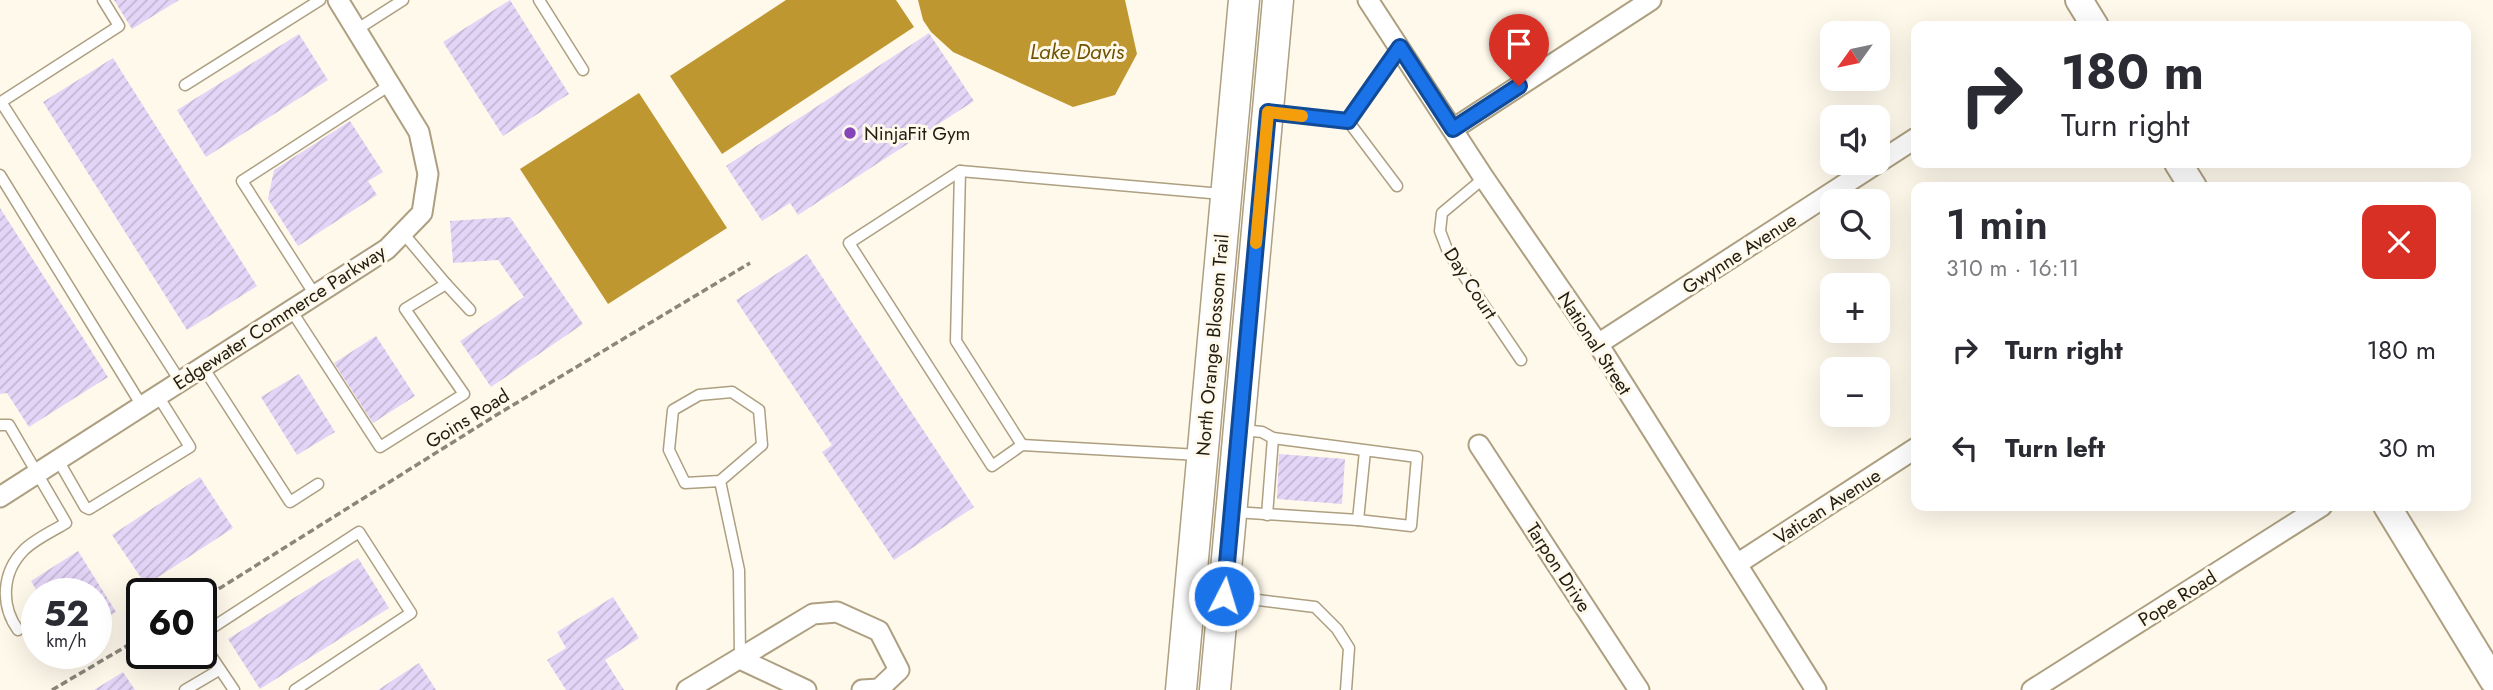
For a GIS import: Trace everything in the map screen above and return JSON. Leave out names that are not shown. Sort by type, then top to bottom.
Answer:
[{"type":"main road","name":"North Orange Blossom Trail","points":[[1181,690],[1244,0]]},
{"type":"main road","name":"North Orange Blossom Trail","points":[[1215,690],[1278,0]]},
{"type":"main road","points":[[2079,0],[2090,21]]},
{"type":"main road","points":[[2390,511],[2493,680]]},
{"type":"street","name":"Edgewater Commerce Parkway","points":[[0,497],[387,249],[422,213],[428,174],[419,132],[338,0]]},
{"type":"street","name":"National Street","points":[[1368,0],[1484,178],[1598,344],[1816,690]]},
{"type":"street","points":[[1453,129],[1651,0]]},
{"type":"street","name":"Gwynne Avenue","points":[[1598,344],[1911,141]]},
{"type":"street","name":"Tarpon Drive","points":[[1479,445],[1639,690]]},
{"type":"street","name":"Vatican Avenue","points":[[1737,564],[1911,451]]},
{"type":"street","points":[[1198,502],[1231,512]]},
{"type":"street","name":"Pope Road","points":[[2032,690],[2314,511]]},
{"type":"street","points":[[687,690],[813,614],[837,612],[879,631],[899,670],[878,689],[862,690]]},
{"type":"street","points":[[740,659],[806,690]]},
{"type":"lane","points":[[103,0],[118,26],[1,102],[180,382]]},
{"type":"lane","points":[[185,85],[320,0]]},
{"type":"lane","points":[[356,30],[403,0]]},
{"type":"lane","points":[[539,0],[583,70]]},
{"type":"lane","points":[[1348,121],[1400,47]]},
{"type":"lane","points":[[315,295],[242,181],[390,85]]},
{"type":"lane","points":[[1268,112],[1348,121],[1397,186]]},
{"type":"lane","points":[[1202,455],[1022,445],[992,466],[849,243],[960,171],[1226,194]]},
{"type":"lane","points":[[960,171],[956,341],[1022,445]]},
{"type":"lane","points":[[0,175],[150,401],[190,447],[89,509],[85,507],[58,460]]},
{"type":"lane","name":"Day Court","points":[[1484,178],[1442,213],[1440,230],[1448,251],[1521,360]]},
{"type":"lane","points":[[403,233],[470,310]]},
{"type":"lane","points":[[291,310],[380,447],[464,394],[405,309],[446,284]]},
{"type":"lane","points":[[203,367],[290,502],[318,484]]},
{"type":"lane","points":[[732,392],[759,410],[762,445],[720,481],[685,483],[669,450],[673,410],[699,395],[732,392]]},
{"type":"lane","points":[[0,425],[9,425],[66,523],[26,548],[12,564],[6,582],[5,597],[18,631]]},
{"type":"lane","points":[[1231,512],[1411,526],[1417,457],[1273,438],[1262,432],[1239,429]]},
{"type":"lane","points":[[1267,515],[1273,438]]},
{"type":"lane","points":[[1358,520],[1365,451]]},
{"type":"lane","points":[[720,481],[738,570],[740,659]]},
{"type":"lane","points":[[217,625],[359,532],[411,613],[295,690]]},
{"type":"lane","points":[[1224,596],[1315,607],[1337,629],[1349,649],[1346,690]]},
{"type":"lane","points":[[217,667],[234,690]]},
{"type":"lane","points":[[185,690],[219,670]]},
{"type":"path","name":"Goins Road","points":[[217,590],[487,421],[750,263]]},
{"type":"path","points":[[52,690],[126,647]]},
{"type":"water","points":[[786,0],[896,0],[914,27],[722,154],[670,76]]},
{"type":"water","name":"Lake Davis","points":[[918,0],[1125,0],[1137,54],[1115,95],[1073,107],[953,52],[931,32],[923,20]]},
{"type":"water","points":[[639,93],[727,228],[608,304],[520,169]]},
{"type":"building","points":[[114,0],[179,0],[132,29]]},
{"type":"building","points":[[510,0],[569,94],[503,136],[443,42]]},
{"type":"building","name":"NinjaFit Gym","points":[[929,33],[974,101],[798,215],[790,203],[762,221],[726,166]]},
{"type":"building","points":[[299,34],[328,80],[206,157],[177,110]]},
{"type":"building","points":[[113,58],[257,286],[187,330],[43,102]]},
{"type":"building","points":[[350,121],[383,172],[368,181],[377,195],[298,246],[268,199],[274,170]]},
{"type":"building","points":[[0,208],[108,377],[29,427],[7,393],[0,394]]},
{"type":"building","points":[[510,217],[583,324],[491,387],[460,341],[524,297],[498,260],[453,263],[450,221]]},
{"type":"building","points":[[807,254],[974,507],[894,560],[822,452],[832,445],[736,300]]},
{"type":"building","points":[[376,336],[415,396],[373,423],[334,363]]},
{"type":"building","points":[[299,374],[335,432],[297,455],[261,397]]},
{"type":"building","points":[[1279,454],[1345,459],[1342,504],[1277,499]]},
{"type":"building","points":[[200,477],[233,528],[157,578],[141,578],[112,535]]},
{"type":"building","points":[[78,551],[95,578],[36,578]]},
{"type":"building","points":[[358,558],[389,608],[260,689],[228,639]]},
{"type":"building","points":[[613,597],[639,638],[605,660],[624,690],[566,690],[547,660],[566,648],[557,632]]},
{"type":"building","points":[[419,663],[436,690],[378,690]]},
{"type":"building","points":[[123,672],[135,690],[94,690]]},
{"type":"slow traffic","points":[[1256,243],[1268,112],[1302,116]]},
{"type":"place","name":"NinjaFit Gym","points":[[850,133]]},
{"type":"route","points":[[1224,596],[1268,112],[1348,121],[1400,47],[1453,129],[1519,86]]}]
